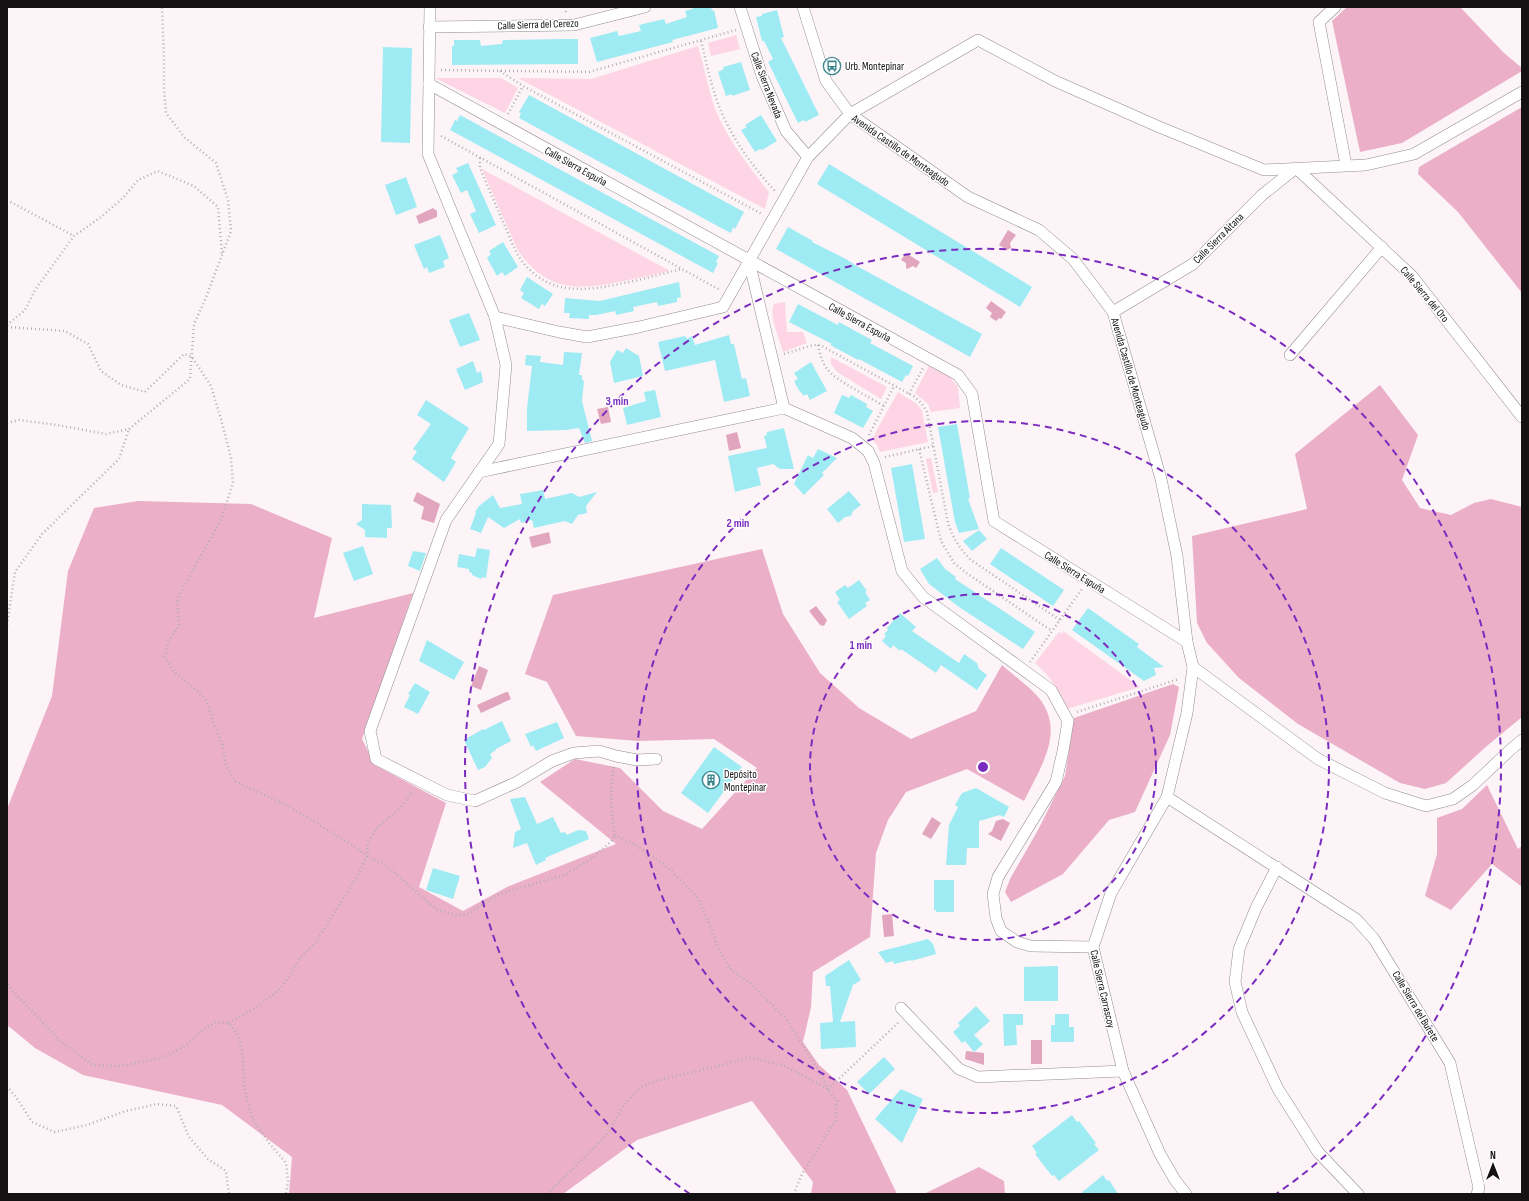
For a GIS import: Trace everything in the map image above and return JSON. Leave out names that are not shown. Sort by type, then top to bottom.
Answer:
[{"type":"street","points":[[430,7],[428,154],[495,317],[506,365],[498,444],[446,520],[370,731],[376,759],[447,795],[475,801],[517,782],[552,761],[574,753],[599,751],[637,760],[656,759]]},
{"type":"street","name":"Calle Sierra del Cerezo","points":[[429,27],[574,25],[645,7]]},
{"type":"street","name":"Calle Sierra Nevada","points":[[740,7],[762,76],[786,131],[808,157]]},
{"type":"street","name":"Avenida Castillo de Monteagudo","points":[[803,7],[826,81],[850,114],[968,197],[1039,230],[1073,258],[1113,312],[1161,479],[1177,556],[1187,642],[1193,671]]},
{"type":"street","points":[[1335,7],[1319,22],[1346,166]]},
{"type":"street","points":[[495,317],[587,337],[639,327],[723,307],[808,157],[850,114],[978,40],[1062,84],[1157,126],[1264,170],[1366,164],[1414,154],[1522,92]]},
{"type":"street","name":"Calle Sierra Espuña","points":[[429,84],[958,375],[972,394],[994,521],[1187,642]]},
{"type":"street","name":"Calle Sierra del Oro","points":[[1296,168],[1412,276],[1522,417]]},
{"type":"street","name":"Calle Sierra Aitana","points":[[1113,312],[1193,264],[1262,195],[1296,168]]},
{"type":"street","points":[[1290,355],[1382,248]]},
{"type":"street","points":[[749,261],[784,408]]},
{"type":"street","points":[[479,472],[784,408],[852,438],[868,451],[872,459],[902,571],[923,597],[1051,690],[1068,721],[1056,782],[998,876],[993,894],[996,918],[1001,931],[1017,942],[1031,946],[1093,946]]},
{"type":"street","points":[[1193,671],[1318,759],[1385,793],[1426,806],[1453,799],[1468,788],[1522,740]]},
{"type":"street","name":"Calle Sierra Carrascoy","points":[[1186,1194],[1175,1180],[1160,1154],[1123,1071],[1093,946],[1111,893],[1167,797],[1187,713],[1193,671]]},
{"type":"street","name":"Calle Sierra del Burete","points":[[1167,797],[1356,919],[1374,939],[1450,1063],[1479,1188],[1477,1194]]},
{"type":"street","points":[[1277,867],[1256,908],[1240,949],[1236,982],[1242,1012],[1278,1089],[1318,1152],[1358,1194]]},
{"type":"street","points":[[904,1011],[959,1069],[978,1077],[1123,1071]]},
{"type":"path","points":[[7,423],[19,420],[106,434],[129,429],[190,379],[194,324],[231,231],[228,200],[216,163],[185,138],[166,114],[162,7]]},
{"type":"path","points":[[429,70],[589,72],[746,27]]},
{"type":"path","points":[[701,41],[717,100],[737,142],[759,174],[784,200]]},
{"type":"path","points":[[499,71],[523,86],[772,220]]},
{"type":"path","points":[[502,125],[523,86]]},
{"type":"path","points":[[428,135],[438,135],[730,295]]},
{"type":"path","points":[[480,158],[480,168],[512,244],[518,256],[529,270],[539,277],[552,284],[580,290],[600,288],[683,269]]},
{"type":"path","points":[[7,326],[25,310],[35,290],[74,236],[101,217],[123,198],[138,180],[158,172],[194,186],[218,207],[222,256]]},
{"type":"path","points":[[7,200],[74,236]]},
{"type":"path","points":[[7,326],[65,331],[88,344],[101,371],[121,385],[145,392],[184,354],[192,357],[210,386],[231,458],[233,483],[221,520],[177,599],[179,626],[168,642],[165,658],[175,673],[194,688],[207,701],[214,726],[223,745],[226,765],[235,781],[290,808],[349,843],[367,856],[391,869],[437,910],[456,915],[466,915],[498,894],[564,875],[591,859],[611,842],[615,835],[611,811],[612,776],[616,756]]},
{"type":"path","points":[[772,358],[813,345],[818,345],[915,397],[927,412],[948,523],[953,538],[960,549],[971,560],[1060,620]]},
{"type":"path","points":[[818,345],[827,370],[884,406]]},
{"type":"path","points":[[909,394],[928,359]]},
{"type":"path","points":[[863,447],[894,386]]},
{"type":"path","points":[[7,625],[15,572],[42,534],[119,459],[129,429]]},
{"type":"path","points":[[872,459],[934,446]]},
{"type":"path","points":[[919,449],[941,541],[954,563],[1052,631]]},
{"type":"path","points":[[1024,670],[1089,580]]},
{"type":"path","points":[[1065,716],[1193,671]]},
{"type":"path","points":[[7,980],[12,989],[61,1042],[93,1065],[120,1066],[162,1058],[185,1046],[203,1029],[217,1022],[228,1023],[248,1013],[281,988],[300,958],[316,942],[336,913],[367,856],[368,841],[377,828],[402,806],[415,787],[417,780]]},
{"type":"path","points":[[615,835],[634,844],[658,860],[674,873],[698,898],[720,952],[732,971],[749,982],[787,1020],[819,1071],[828,1089],[837,1101],[835,1121],[801,1176],[794,1194]]},
{"type":"path","points":[[828,1089],[904,1011]]},
{"type":"path","points":[[228,1023],[239,1037],[243,1057],[244,1086],[252,1118],[269,1143],[286,1163],[288,1181],[286,1194]]},
{"type":"path","points":[[547,1194],[604,1138],[622,1107],[640,1088],[656,1081],[716,1067],[749,1057],[785,1066],[828,1089]]},
{"type":"path","points":[[7,1086],[32,1122],[55,1132],[86,1125],[126,1111],[157,1104],[176,1106],[189,1137],[208,1159],[226,1171],[229,1194]]},
{"type":"shaded area","points":[[1347,7],[1460,7],[1504,53],[1522,68],[1522,71],[1402,143],[1360,152],[1332,21]]},
{"type":"shaded area","points":[[736,35],[740,49],[711,56],[708,43]]},
{"type":"shaded area","points":[[698,46],[714,106],[724,129],[738,151],[769,192],[765,209],[518,78],[591,79]]},
{"type":"shaded area","points":[[435,78],[501,78],[518,88],[505,113]]},
{"type":"shaded area","points":[[1522,107],[1522,293],[1458,212],[1418,174],[1419,167]]},
{"type":"shaded area","points":[[482,169],[670,271],[603,285],[574,286],[550,280],[538,273],[517,249]]},
{"type":"shaded area","points":[[433,208],[437,211],[437,217],[419,224],[416,216]]},
{"type":"shaded area","points":[[1008,230],[1016,235],[1010,243],[1011,248],[1007,250],[999,245]]},
{"type":"shaded area","points":[[906,253],[920,262],[916,268],[913,266],[907,269],[906,263],[901,260]]},
{"type":"shaded area","points":[[991,301],[1006,312],[1001,319],[999,318],[996,321],[990,317],[992,313],[986,308]]},
{"type":"shaded area","points":[[785,302],[787,332],[803,332],[807,343],[783,352],[772,314],[774,304]]},
{"type":"shaded area","points":[[831,357],[887,387],[881,399],[837,372],[831,364]]},
{"type":"shaded area","points":[[929,366],[948,375],[958,387],[960,408],[931,412],[928,404],[915,393]]},
{"type":"shaded area","points":[[1380,385],[1418,435],[1402,480],[1420,508],[1451,515],[1474,503],[1491,499],[1522,507],[1522,717],[1446,783],[1425,789],[1400,783],[1298,724],[1239,678],[1207,643],[1197,623],[1192,536],[1307,509],[1295,454]]},
{"type":"shaded area","points":[[898,392],[917,404],[922,411],[928,442],[880,452],[872,439]]},
{"type":"shaded area","points":[[608,407],[611,422],[601,424],[597,409]]},
{"type":"shaded area","points":[[737,432],[741,448],[729,451],[726,435]]},
{"type":"shaded area","points":[[931,458],[938,492],[933,493],[926,459]]},
{"type":"shaded area","points":[[417,492],[440,504],[434,523],[421,519],[424,507],[413,501]]},
{"type":"shaded area","points":[[138,501],[251,504],[332,538],[314,618],[413,593],[362,739],[375,765],[446,803],[419,887],[463,911],[507,887],[616,844],[540,782],[575,759],[620,768],[663,811],[702,829],[757,768],[714,739],[638,741],[576,736],[547,682],[525,674],[553,595],[762,549],[783,614],[820,673],[859,708],[911,739],[976,711],[1002,665],[1031,690],[1039,698],[1047,711],[1050,724],[1050,737],[1048,750],[1043,763],[1024,801],[967,769],[906,792],[888,820],[876,853],[870,937],[813,972],[811,1007],[803,1042],[819,1065],[847,1090],[897,1194],[811,1194],[813,1182],[752,1101],[637,1140],[563,1194],[289,1194],[292,1157],[222,1105],[83,1075],[35,1048],[7,1025],[7,809],[52,696],[68,571],[94,508]]},
{"type":"shaded area","points":[[549,532],[551,543],[532,548],[529,537]]},
{"type":"shaded area","points":[[816,606],[827,620],[824,626],[820,625],[809,611]]},
{"type":"shaded area","points":[[1063,631],[1140,687],[1067,709],[1054,684],[1035,663],[1059,632],[1062,634]]},
{"type":"shaded area","points":[[479,666],[488,670],[481,690],[471,686]]},
{"type":"shaded area","points":[[1173,684],[1179,687],[1170,735],[1135,812],[1109,820],[1063,874],[1011,902],[1005,892],[1010,879],[1038,830],[1065,776],[1074,718]]},
{"type":"shaded area","points":[[508,692],[511,699],[481,713],[477,705]]},
{"type":"shaded area","points":[[1487,785],[1518,849],[1522,846],[1522,887],[1492,864],[1451,910],[1425,896],[1437,854],[1437,818],[1462,809]]},
{"type":"shaded area","points":[[932,817],[941,823],[931,839],[922,834]]},
{"type":"shaded area","points":[[1003,819],[1010,823],[1001,841],[988,834],[992,831],[996,821]]},
{"type":"shaded area","points":[[892,914],[894,936],[884,937],[882,915]]},
{"type":"shaded area","points":[[1031,1040],[1042,1040],[1042,1064],[1031,1064]]},
{"type":"shaded area","points":[[966,1051],[984,1053],[984,1065],[965,1059]]},
{"type":"shaded area","points":[[979,1167],[1004,1181],[1005,1194],[924,1194]]},
{"type":"building","points":[[693,7],[711,7],[712,11],[714,10],[718,28],[672,40],[673,42],[597,62],[590,38],[617,31],[619,36],[641,31],[639,25],[664,19],[666,24],[687,17],[685,11],[693,9]]},
{"type":"building","points":[[777,10],[784,37],[781,38],[819,115],[805,122],[804,120],[798,123],[768,62],[773,59],[764,41],[762,41],[756,17]]},
{"type":"building","points":[[578,39],[578,64],[452,65],[452,46],[454,46],[454,40],[480,40],[481,46],[502,44],[503,40]]},
{"type":"building","points":[[383,47],[412,48],[410,143],[381,142]]},
{"type":"building","points":[[741,62],[750,90],[732,96],[732,94],[726,96],[718,72],[724,69],[723,67]]},
{"type":"building","points":[[529,95],[744,212],[735,229],[733,227],[731,233],[723,229],[519,118],[521,113],[519,112]]},
{"type":"building","points":[[460,115],[719,256],[716,262],[718,263],[713,273],[450,130],[455,120],[457,121]]},
{"type":"building","points":[[761,115],[777,141],[762,150],[760,149],[755,152],[741,130],[747,127],[745,125]]},
{"type":"building","points":[[468,163],[496,225],[479,233],[470,214],[476,211],[467,190],[461,193],[452,175],[458,172],[456,168]]},
{"type":"building","points":[[829,164],[1032,287],[1020,307],[817,184]]},
{"type":"building","points":[[406,177],[417,207],[396,215],[385,185]]},
{"type":"building","points":[[788,227],[813,241],[812,242],[846,259],[982,334],[970,357],[776,249]]},
{"type":"building","points":[[440,235],[449,258],[443,261],[445,267],[429,273],[427,267],[424,269],[414,245]]},
{"type":"building","points":[[503,242],[518,267],[505,276],[502,272],[497,276],[487,258],[491,254],[489,251]]},
{"type":"building","points":[[527,277],[553,294],[545,306],[542,304],[539,309],[521,298],[524,293],[520,290]]},
{"type":"building","points":[[679,282],[681,297],[677,298],[677,302],[658,306],[657,302],[633,307],[634,311],[616,315],[615,311],[589,315],[589,319],[569,318],[570,313],[564,313],[565,298],[600,301]]},
{"type":"building","points":[[798,304],[838,325],[839,322],[872,340],[870,343],[913,366],[908,376],[906,375],[902,382],[859,359],[858,360],[830,345],[832,344],[789,322]]},
{"type":"building","points":[[469,313],[480,340],[460,347],[449,320]]},
{"type":"building","points":[[729,335],[731,344],[734,344],[742,379],[746,378],[750,396],[724,402],[715,360],[665,371],[658,342],[685,336],[687,339],[692,336],[695,345]]},
{"type":"building","points":[[626,348],[639,356],[643,376],[614,383],[610,362],[617,350],[623,353]]},
{"type":"building","points":[[564,352],[582,353],[579,375],[582,375],[582,380],[584,381],[582,401],[592,441],[585,443],[579,428],[566,430],[527,431],[527,408],[532,366],[525,365],[526,355],[541,356],[540,362],[563,365]]},
{"type":"building","points":[[473,361],[477,373],[481,371],[483,382],[465,390],[456,369]]},
{"type":"building","points":[[811,362],[827,391],[810,400],[807,394],[804,396],[798,389],[794,381],[798,379],[794,373]]},
{"type":"building","points":[[655,390],[661,417],[627,425],[623,408],[646,401],[644,392]]},
{"type":"building","points":[[842,395],[849,398],[851,395],[867,404],[866,407],[873,411],[863,428],[834,413]]},
{"type":"building","points":[[426,400],[469,428],[451,458],[456,462],[444,482],[412,459],[417,451],[413,449],[431,424],[417,415]]},
{"type":"building","points":[[957,424],[970,498],[968,499],[979,529],[959,533],[955,522],[938,427]]},
{"type":"building","points":[[784,428],[794,469],[780,469],[773,464],[757,468],[761,485],[735,492],[728,456],[767,448],[764,436],[767,435],[767,432]]},
{"type":"building","points":[[818,449],[837,458],[822,473],[824,475],[804,495],[794,484],[808,455],[813,458]]},
{"type":"building","points":[[912,464],[925,539],[904,542],[891,468]]},
{"type":"building","points":[[543,490],[545,499],[572,493],[579,497],[597,492],[586,506],[587,513],[578,515],[572,524],[565,521],[534,528],[532,520],[521,523],[520,519],[504,528],[488,517],[481,533],[470,529],[476,513],[475,512],[479,506],[493,495],[500,508],[522,504],[520,494]]},
{"type":"building","points":[[849,491],[861,505],[853,511],[851,516],[845,517],[838,523],[827,509]]},
{"type":"building","points":[[362,504],[391,505],[392,528],[387,528],[387,538],[365,537],[365,530],[356,524],[362,520]]},
{"type":"building","points":[[979,530],[987,539],[972,551],[963,541]]},
{"type":"building","points":[[363,546],[373,574],[354,581],[343,553]]},
{"type":"building","points":[[477,548],[490,550],[486,578],[482,577],[481,579],[472,575],[472,573],[469,572],[469,569],[457,567],[459,554],[475,557]]},
{"type":"building","points":[[1001,548],[1064,590],[1053,606],[990,564]]},
{"type":"building","points":[[413,551],[426,553],[420,571],[408,566]]},
{"type":"building","points":[[937,558],[945,569],[956,577],[955,579],[1035,632],[1023,649],[959,607],[929,584],[920,569]]},
{"type":"building","points":[[859,580],[867,591],[865,592],[870,600],[865,603],[867,606],[849,619],[837,602],[840,600],[835,592],[845,585],[848,588]]},
{"type":"building","points":[[1088,608],[1139,644],[1137,647],[1164,667],[1154,668],[1156,675],[1144,681],[1072,630]]},
{"type":"building","points":[[900,613],[916,627],[912,631],[959,663],[964,654],[977,663],[979,669],[987,675],[977,690],[941,665],[936,673],[901,649],[900,651],[893,645],[891,649],[882,641],[886,636],[884,634],[888,630],[887,628]]},
{"type":"building","points":[[427,640],[464,662],[454,680],[419,661]]},
{"type":"building","points":[[415,683],[430,692],[418,714],[404,707],[410,695],[408,694]]},
{"type":"building","points":[[502,721],[511,741],[490,754],[492,758],[485,767],[478,770],[464,740],[483,729],[484,730]]},
{"type":"building","points":[[557,722],[564,738],[536,751],[533,745],[531,747],[525,734]]},
{"type":"building","name":"Depósito Montepinar","points":[[714,747],[742,767],[708,813],[681,793]]},
{"type":"building","points":[[976,788],[1009,807],[1004,817],[1000,815],[979,821],[979,848],[967,848],[966,865],[946,865],[949,825],[958,807],[955,805],[962,793]]},
{"type":"building","points":[[525,797],[537,824],[553,817],[561,833],[565,832],[567,835],[578,830],[586,831],[589,839],[545,858],[546,860],[536,865],[527,843],[513,848],[515,832],[521,829],[510,799]]},
{"type":"building","points":[[433,868],[460,876],[453,899],[426,890]]},
{"type":"building","points":[[934,880],[954,880],[954,912],[936,912],[936,910],[934,910]]},
{"type":"building","points":[[928,939],[933,944],[936,954],[911,961],[894,964],[893,961],[886,963],[878,952]]},
{"type":"building","points":[[849,960],[861,980],[853,985],[840,1022],[855,1021],[856,1047],[821,1049],[820,1023],[833,1022],[830,986],[826,986],[825,976]]},
{"type":"building","points":[[1058,966],[1058,1001],[1024,1001],[1024,967]]},
{"type":"building","points":[[976,1006],[990,1021],[974,1035],[983,1044],[974,1052],[965,1041],[962,1043],[953,1032],[960,1026],[958,1023]]},
{"type":"building","points":[[1003,1014],[1023,1014],[1023,1025],[1016,1025],[1017,1045],[1004,1046]]},
{"type":"building","points":[[1055,1014],[1069,1014],[1069,1027],[1074,1027],[1074,1042],[1051,1042],[1051,1025],[1055,1025]]},
{"type":"building","points":[[884,1057],[895,1069],[869,1094],[857,1082]]},
{"type":"building","points":[[901,1089],[923,1099],[902,1143],[875,1119]]},
{"type":"building","points":[[1072,1115],[1077,1122],[1079,1121],[1096,1143],[1094,1144],[1099,1150],[1059,1181],[1054,1175],[1052,1176],[1035,1154],[1037,1153],[1032,1146]]},
{"type":"building","points":[[1103,1175],[1107,1181],[1109,1180],[1118,1194],[1080,1194]]},
{"type":"place","name":"Urb. Montepinar","points":[[832,66]]},
{"type":"place","name":"Depósito Montepinar","points":[[711,780]]}]
